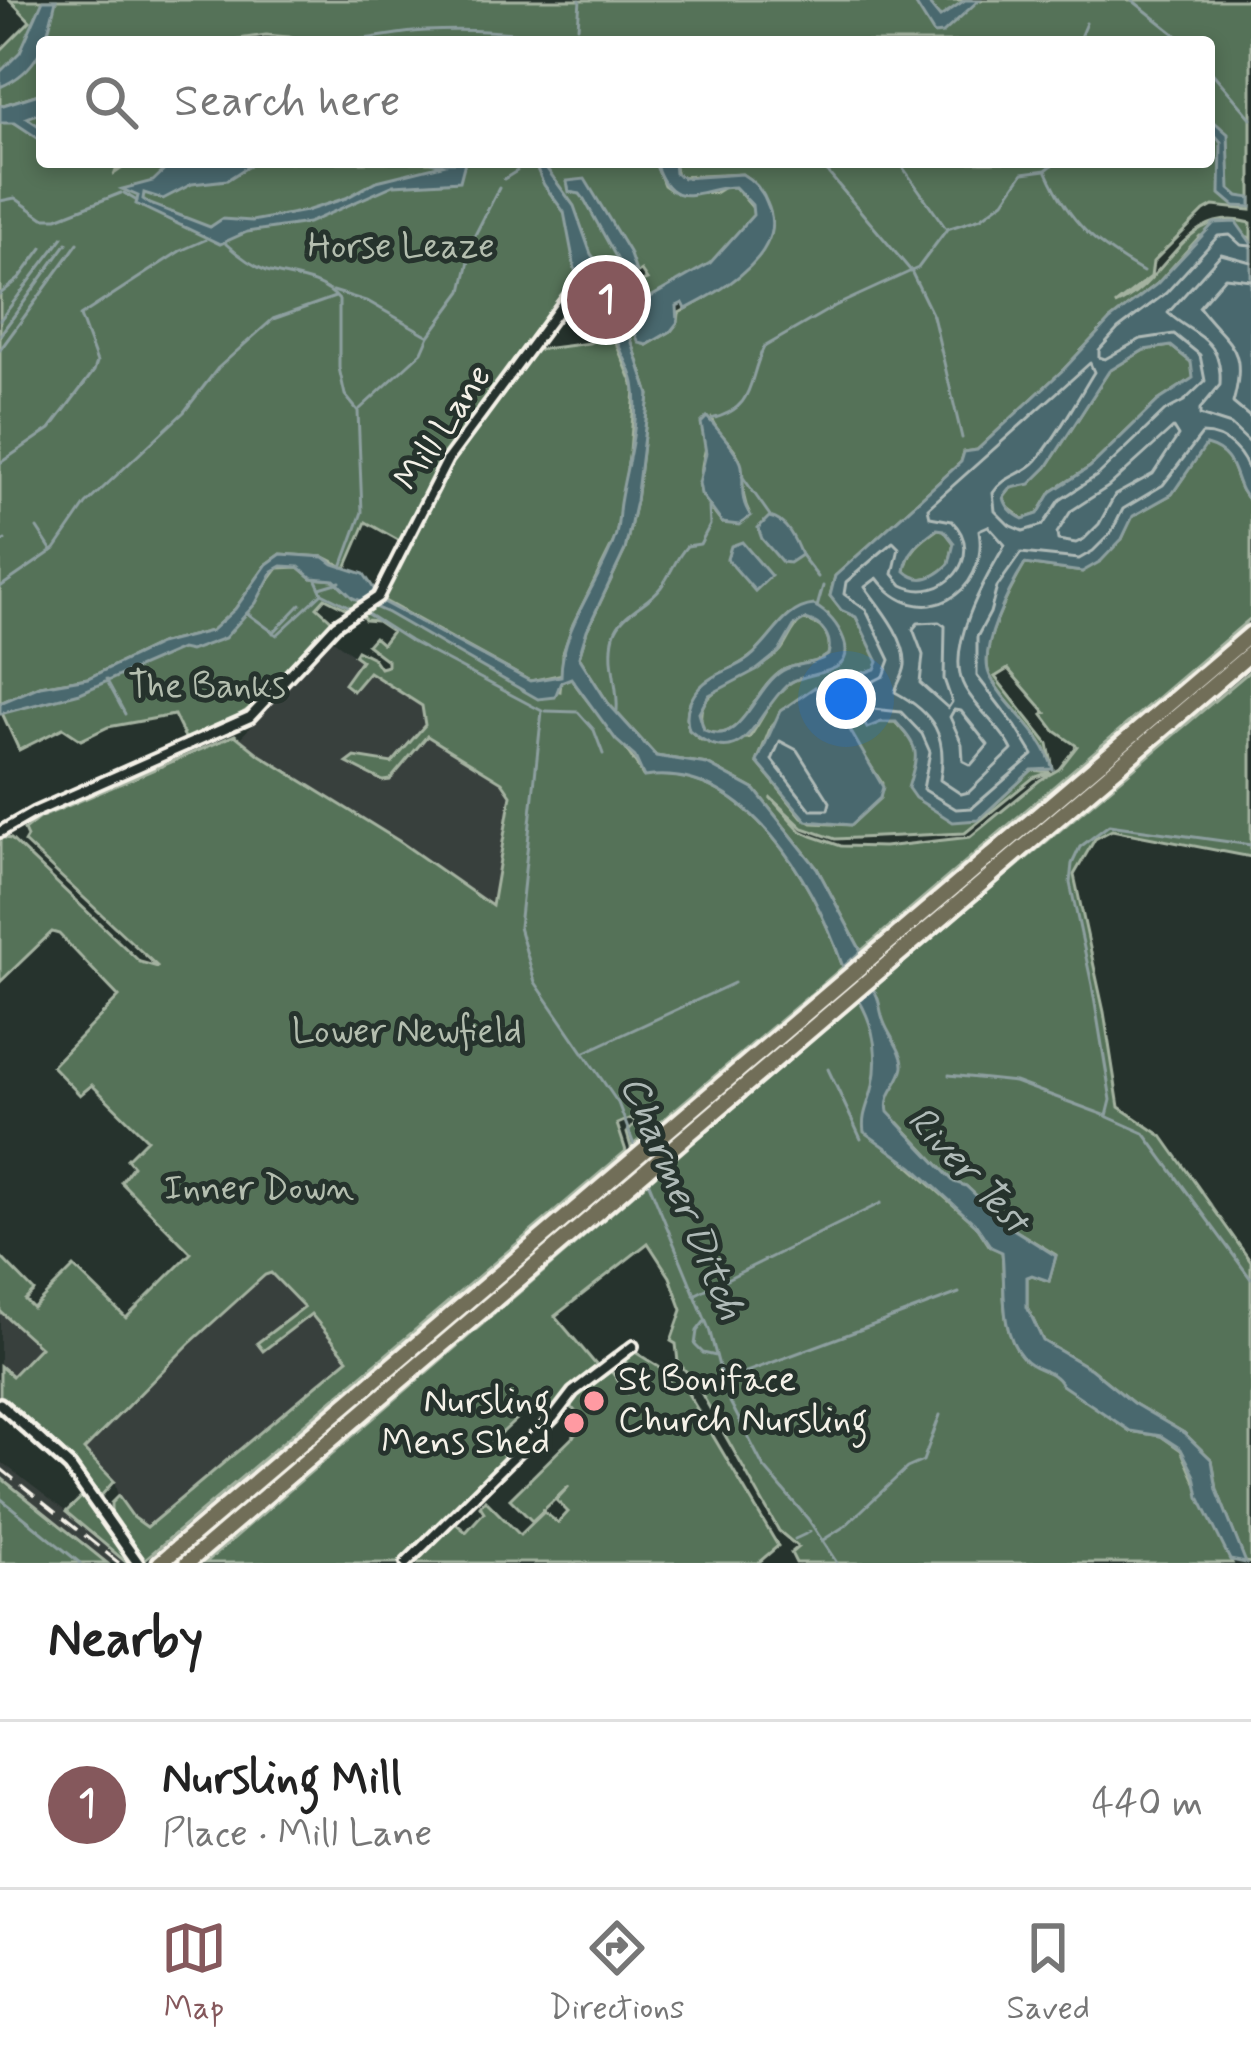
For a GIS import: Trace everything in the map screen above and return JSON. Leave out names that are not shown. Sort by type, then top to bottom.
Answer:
[{"type":"highway","points":[[187,1563],[624,1179],[650,1146],[837,998],[883,969],[1251,634]]},
{"type":"highway","points":[[1083,787],[1251,653]]},
{"type":"highway","points":[[161,1562],[624,1179],[656,1162],[837,998],[878,952],[1065,803]]},
{"type":"street","name":"Mill Lane","points":[[0,832],[250,717],[336,625],[378,597],[448,459],[567,298]]},
{"type":"street","points":[[406,1563],[553,1418],[573,1392],[633,1346]]},
{"type":"street","points":[[0,1404],[70,1467],[138,1563]]},
{"type":"shaded area","points":[[333,640],[361,660],[344,684],[369,672],[422,706],[426,719],[392,763],[356,757],[348,764],[383,781],[427,735],[502,782],[511,795],[492,907],[240,738]]},
{"type":"shaded area","points":[[272,1272],[348,1359],[147,1527],[133,1517],[114,1481],[84,1450],[253,1282]]},
{"type":"shaded area","points":[[0,1311],[40,1347],[12,1377],[0,1366]]},
{"type":"shaded area","points":[[0,1461],[127,1563],[107,1563],[0,1477]]},
{"type":"green space","points":[[10,0],[1251,0],[1251,210],[1213,206],[1204,211],[1153,262],[1151,277],[1115,305],[1134,294],[1150,280],[1178,248],[1208,225],[1228,220],[1251,223],[1251,243],[1248,237],[1200,236],[1157,284],[1110,320],[977,450],[964,452],[961,462],[835,576],[830,596],[841,610],[856,617],[879,662],[875,669],[852,677],[881,722],[895,722],[918,755],[978,820],[1032,770],[1050,772],[1033,778],[965,833],[835,839],[803,828],[770,797],[801,831],[812,836],[841,846],[884,847],[970,837],[1059,769],[1077,746],[1055,731],[1046,713],[1008,669],[995,677],[1048,744],[1053,769],[1041,742],[990,676],[988,650],[1004,603],[1025,564],[1082,572],[1122,539],[1132,516],[1172,494],[1206,444],[1225,455],[1251,502],[1251,618],[861,951],[817,868],[755,790],[707,764],[656,756],[608,703],[579,657],[625,550],[636,501],[649,395],[629,333],[634,331],[647,345],[671,331],[679,313],[728,283],[767,242],[762,204],[750,180],[742,174],[677,177],[675,168],[1215,168],[1215,36],[36,36],[36,95],[0,106],[0,51],[30,21]],"holes":[[[712,420],[738,456],[749,512],[722,523],[705,496],[701,474]],[[828,614],[841,664],[786,686],[749,738],[701,740],[689,730],[690,703],[705,685],[750,657],[790,615]],[[823,693],[882,783],[880,798],[851,825],[812,823],[802,817],[757,762],[772,724]]]},
{"type":"green space","name":"Horse Leaze","points":[[36,114],[36,168],[117,168],[115,173],[122,168],[657,168],[671,190],[715,193],[735,187],[758,214],[746,246],[642,302],[635,285],[647,280],[641,271],[629,278],[625,272],[607,272],[585,293],[565,291],[444,455],[400,541],[366,522],[346,568],[324,557],[281,554],[267,564],[235,609],[211,631],[159,644],[88,678],[40,686],[0,703],[0,123]]},
{"type":"green space","points":[[615,330],[635,389],[616,537],[573,624],[563,653],[563,674],[530,681],[379,598],[437,483],[536,350],[589,343]]},
{"type":"green space","points":[[1171,346],[1191,362],[1194,378],[1158,401],[1090,467],[1051,492],[1038,514],[1023,519],[1006,506],[1004,497],[1011,488],[1030,483],[1047,467],[1109,371],[1144,350]]},
{"type":"green space","points":[[938,529],[954,543],[949,564],[928,578],[905,572],[912,552]]},
{"type":"green space","name":"The Banks","points":[[299,567],[312,578],[334,580],[361,602],[347,609],[325,598],[317,607],[335,623],[285,678],[233,719],[186,740],[174,715],[108,727],[81,740],[63,728],[19,750],[2,713],[149,655],[204,644],[234,627],[278,568]]},
{"type":"green space","points":[[376,602],[512,678],[560,691],[561,682],[571,678],[643,776],[681,777],[714,789],[745,809],[795,867],[843,967],[631,1147],[627,1133],[636,1122],[631,1118],[617,1124],[626,1151],[144,1560],[111,1511],[118,1496],[147,1527],[348,1359],[311,1314],[263,1351],[257,1343],[304,1307],[271,1273],[265,1275],[84,1450],[114,1481],[101,1496],[61,1449],[0,1396],[0,1366],[12,1376],[40,1347],[0,1311],[0,1256],[34,1291],[25,1300],[33,1308],[74,1267],[126,1318],[191,1253],[121,1182],[133,1166],[127,1159],[147,1139],[92,1085],[80,1095],[52,1066],[119,997],[52,932],[0,982],[0,837],[11,839],[140,962],[158,967],[24,842],[24,830],[39,818],[235,735],[492,906],[511,795],[502,782],[427,736],[390,780],[347,763],[355,757],[392,763],[425,725],[422,706],[369,672],[353,691],[344,684],[361,660],[354,655],[357,650],[380,668],[387,666],[387,660],[367,645],[374,637],[382,644],[392,631],[377,621],[365,620],[360,612]]},
{"type":"green space","points":[[802,620],[824,631],[828,655],[782,671],[728,731],[704,730],[704,703],[781,650]]},
{"type":"green space","points":[[1251,670],[1251,857],[1112,830],[1095,839],[1074,875],[1119,1107],[1162,1136],[1251,1262],[1251,1563],[1245,1562],[1217,1490],[1212,1460],[1184,1433],[1043,1341],[1027,1307],[1027,1277],[1049,1281],[1056,1255],[1010,1227],[966,1186],[955,1183],[899,1123],[882,1142],[976,1225],[989,1245],[1002,1252],[1006,1320],[1023,1357],[1054,1373],[1071,1390],[1074,1385],[1130,1431],[1161,1436],[1181,1450],[1232,1563],[796,1563],[791,1553],[798,1547],[779,1531],[695,1382],[678,1362],[676,1344],[671,1341],[682,1310],[670,1277],[648,1243],[555,1316],[597,1366],[553,1409],[540,1398],[491,1443],[505,1457],[401,1563],[205,1563],[859,1000],[866,1012],[872,988]]},
{"type":"green space","points":[[635,1352],[659,1367],[668,1381],[677,1375],[778,1546],[758,1563],[414,1563],[454,1522],[466,1532],[484,1512],[480,1506],[485,1500],[520,1535],[544,1512],[558,1523],[568,1512],[556,1500],[569,1486],[532,1521],[510,1499],[586,1424],[568,1403],[611,1371],[628,1393],[641,1382],[624,1360]]},
{"type":"green space","points":[[0,1477],[107,1563],[0,1563]]},
{"type":"green space","points":[[86,1493],[136,1563],[127,1563],[66,1512]]},
{"type":"water","points":[[43,0],[56,0],[46,36],[36,36],[33,62],[0,87],[0,72],[20,52]]},
{"type":"water","points":[[913,0],[926,0],[940,17],[965,0],[979,0],[943,33],[934,34]]},
{"type":"water","points":[[36,95],[36,114],[27,118],[36,124],[36,137],[15,123],[0,123],[0,106]]},
{"type":"water","points":[[1215,122],[1228,134],[1230,189],[1251,198],[1251,207],[1234,206],[1220,194],[1221,142],[1215,135]]},
{"type":"water","points":[[167,168],[246,168],[227,180],[192,184],[163,199],[144,193],[143,199],[150,204],[210,227],[222,219],[252,221],[306,211],[377,181],[430,168],[463,168],[460,181],[394,185],[308,223],[247,232],[220,244],[136,204],[138,196],[122,189],[153,181]]},
{"type":"water","points":[[537,168],[546,168],[574,206],[591,254],[611,280],[596,291],[593,285],[578,285],[564,212]]},
{"type":"water","points":[[657,168],[675,168],[684,178],[742,174],[758,186],[772,221],[769,238],[749,268],[686,309],[683,303],[677,306],[678,322],[671,331],[647,345],[639,343],[634,331],[629,333],[649,395],[636,501],[625,550],[579,657],[608,703],[656,756],[707,764],[755,790],[817,868],[861,951],[843,967],[814,900],[771,835],[745,809],[714,789],[681,777],[644,777],[635,757],[616,740],[571,678],[561,682],[555,697],[538,699],[353,598],[334,580],[312,578],[299,567],[273,571],[256,603],[225,638],[190,651],[181,649],[80,693],[0,714],[0,703],[40,686],[88,678],[159,644],[211,631],[235,609],[267,564],[281,554],[324,557],[364,574],[383,602],[530,681],[561,676],[567,641],[616,536],[634,428],[634,383],[617,339],[616,322],[603,310],[608,307],[621,314],[710,263],[753,215],[752,205],[735,187],[678,194]]},
{"type":"water","points":[[585,179],[636,272],[621,266],[584,199],[569,192],[567,181]]},
{"type":"water","points":[[1236,222],[1251,243],[1251,502],[1231,463],[1206,445],[1172,494],[1133,516],[1122,539],[1101,561],[1082,572],[1025,564],[997,619],[987,665],[997,688],[1041,743],[1053,769],[1032,770],[978,820],[953,822],[915,798],[908,788],[915,753],[896,722],[867,728],[850,689],[852,677],[875,669],[878,662],[856,617],[841,610],[830,596],[835,576],[961,462],[964,452],[977,450],[1110,320],[1157,284],[1214,223]],"holes":[[[1171,346],[1191,362],[1193,378],[1158,401],[1090,467],[1051,492],[1038,514],[1023,519],[1010,510],[1004,497],[1011,488],[1030,484],[1047,467],[1109,371],[1144,350]],[[937,529],[944,530],[954,543],[949,564],[928,578],[916,578],[905,571],[906,564],[920,542]]]},
{"type":"water","points":[[707,417],[742,466],[743,497],[751,516],[739,525],[722,523],[701,494],[706,453],[701,423]]},
{"type":"water","points":[[769,517],[785,526],[799,549],[801,555],[789,563],[782,562],[762,539],[758,528]]},
{"type":"water","points":[[742,542],[771,576],[755,591],[727,559],[731,546]]},
{"type":"water","points":[[814,605],[836,624],[844,640],[843,661],[787,685],[736,744],[708,743],[689,730],[688,707],[700,687],[749,658],[803,607]],"holes":[[[812,621],[828,637],[828,655],[782,671],[728,731],[704,730],[699,713],[709,695],[758,669],[779,652],[794,626]]]},
{"type":"water","points":[[815,687],[850,730],[883,787],[880,798],[851,825],[807,821],[757,762],[780,711]]},
{"type":"water","points":[[872,988],[903,1061],[888,1099],[888,1112],[954,1182],[966,1186],[1010,1227],[1056,1256],[1049,1281],[1027,1277],[1027,1307],[1043,1341],[1184,1433],[1212,1460],[1217,1490],[1246,1563],[1230,1560],[1181,1449],[1161,1436],[1130,1431],[1023,1358],[1006,1321],[1002,1252],[991,1247],[976,1225],[913,1167],[864,1132],[875,1052],[859,1000]]},
{"type":"waterway","points":[[578,27],[580,0]]},
{"type":"waterway","points":[[1132,0],[1177,36]]},
{"type":"waterway","points":[[1081,36],[1086,23]]},
{"type":"waterway","points":[[383,36],[461,30],[531,36]]},
{"type":"waterway","points":[[1215,76],[1251,118]]},
{"type":"waterway","points":[[824,168],[911,271],[933,316],[962,438]]},
{"type":"waterway","points":[[711,419],[744,400],[764,347],[835,306],[918,268],[947,229],[981,218],[1004,201],[1023,173],[1048,168]]},
{"type":"waterway","points":[[904,169],[945,227]]},
{"type":"waterway","points":[[504,179],[517,171]]},
{"type":"waterway","points":[[1047,172],[1065,206],[1086,231],[1143,272]]},
{"type":"waterway","points":[[360,409],[422,352],[462,291],[475,235],[499,188]]},
{"type":"waterway","points":[[0,201],[15,198],[43,218],[57,218],[121,193]]},
{"type":"waterway","points":[[124,193],[137,201]]},
{"type":"waterway","points":[[0,320],[63,237]]},
{"type":"waterway","points":[[0,463],[50,429],[94,371],[97,362],[80,316],[205,240]]},
{"type":"waterway","points":[[0,335],[67,243]]},
{"type":"waterway","points":[[0,350],[78,243]]},
{"type":"waterway","points":[[226,244],[262,269],[315,283],[339,300],[339,368],[345,395],[358,411],[362,512],[342,567]]},
{"type":"waterway","points":[[0,294],[19,279],[42,248]]},
{"type":"waterway","points":[[333,291],[369,302],[427,335]]},
{"type":"waterway","points":[[617,314],[618,304],[634,292]]},
{"type":"waterway","points":[[0,587],[55,549],[86,504],[184,412],[218,368],[273,319],[335,297]]},
{"type":"waterway","points":[[742,476],[771,517]]},
{"type":"waterway","points":[[617,711],[612,655],[617,627],[661,587],[687,546],[700,544],[710,525],[709,507]]},
{"type":"waterway","points":[[37,528],[52,551]]},
{"type":"waterway","points":[[0,543],[5,540]]},
{"type":"waterway","points":[[801,555],[818,577]]},
{"type":"waterway","points":[[316,580],[322,593],[350,607]]},
{"type":"waterway","points":[[320,588],[340,582]]},
{"type":"waterway","points":[[817,607],[823,586]]},
{"type":"waterway","points":[[247,613],[277,635],[322,593]]},
{"type":"waterway","points":[[273,633],[301,604]]},
{"type":"waterway","name":"Charmer Ditch","points":[[366,613],[542,711],[519,927],[535,982],[618,1103],[636,1150]]},
{"type":"waterway","points":[[106,679],[125,714]]},
{"type":"waterway","points":[[546,711],[578,712],[594,730],[603,754]]},
{"type":"waterway","points":[[949,1075],[1015,1082],[1107,1116],[1111,1100],[1070,883],[1080,847],[1109,825],[1251,845]]},
{"type":"waterway","points":[[583,1053],[734,983]]},
{"type":"waterway","points":[[828,1069],[861,1139]]},
{"type":"waterway","points":[[1108,1117],[1144,1133],[1251,1279]]},
{"type":"waterway","name":"Charmer Ditch","points":[[646,1176],[709,1329],[727,1396],[763,1466],[808,1519],[837,1563]]},
{"type":"waterway","points":[[694,1295],[881,1203]]},
{"type":"waterway","points":[[725,1380],[959,1293]]},
{"type":"waterway","points":[[704,1322],[695,1345],[716,1356]]},
{"type":"waterway","name":"Charmer Ditch","points":[[823,1540],[845,1526],[907,1468],[923,1461],[940,1415]]},
{"type":"waterway","points":[[0,1498],[80,1563]]},
{"type":"waterway","points":[[795,1539],[810,1532]]},
{"type":"railway","points":[[0,1468],[119,1563]]},
{"type":"place","name":"Nursling Mill","points":[[606,300]]},
{"type":"place","name":"St Boniface Church Nursling","points":[[594,1401]]},
{"type":"place","name":"Nursling Mens Shed","points":[[574,1423]]},
{"type":"park label","name":"Lower Newfield","points":[[407,1032]]},
{"type":"park label","name":"Inner Down","points":[[259,1189]]},
{"type":"water label","name":"River Test","points":[[967,1171]]}]
